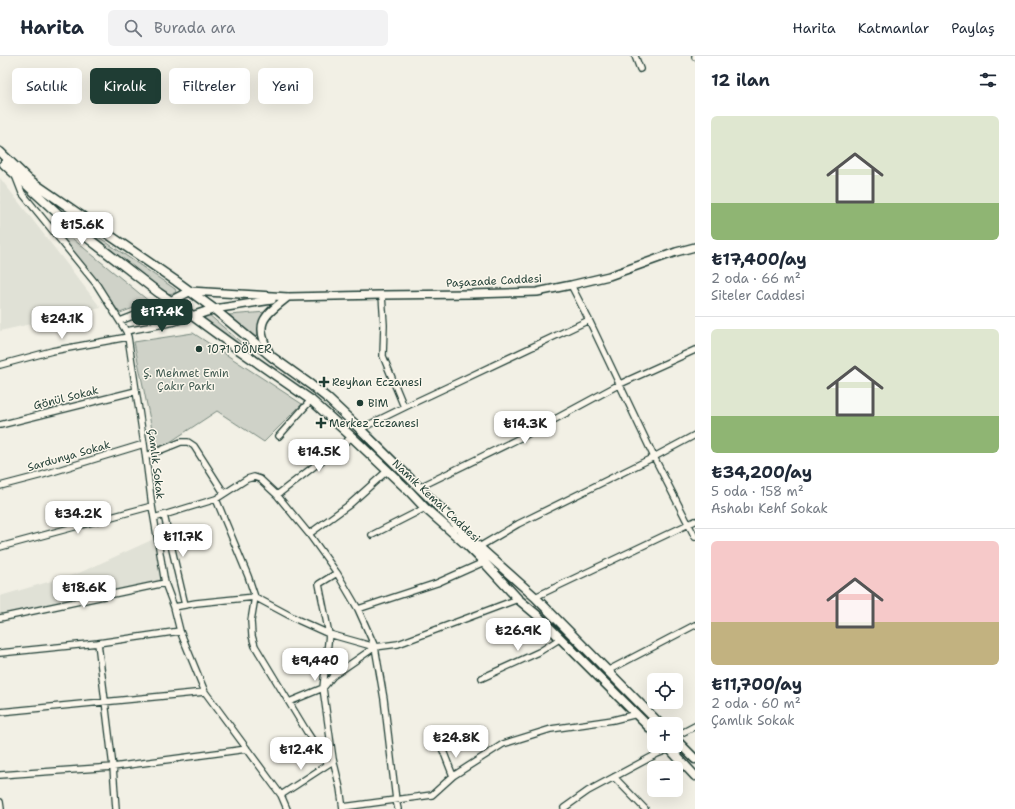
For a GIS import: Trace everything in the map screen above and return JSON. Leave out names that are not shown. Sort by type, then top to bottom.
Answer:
[{"type":"main road","name":"Namık Kemal Caddesi","points":[[0,152],[28,179],[170,276],[214,309],[272,358],[311,385],[360,429],[479,547],[535,597],[653,717]]},
{"type":"main road","name":"Namık Kemal Caddesi","points":[[0,160],[67,222],[159,293],[311,400],[352,437],[425,508],[469,547],[518,599],[561,638],[647,725]]},
{"type":"main road","points":[[172,301],[190,291]]},
{"type":"main road","points":[[193,316],[214,309]]},
{"type":"main road","points":[[683,747],[695,759]]},
{"type":"main road","points":[[674,753],[695,776]]},
{"type":"street","points":[[635,56],[640,69]]},
{"type":"street","name":"Çamlık Sokak","points":[[14,173],[22,193],[97,285],[127,334],[146,456],[152,506],[165,583],[174,607],[180,631],[205,692],[281,795],[287,809]]},
{"type":"street","name":"Paşazade Caddesi","points":[[190,291],[288,297],[537,292],[609,276],[676,252],[695,247]]},
{"type":"street","points":[[571,285],[654,457],[695,537]]},
{"type":"street","points":[[382,295],[384,325],[383,356],[404,407]]},
{"type":"street","points":[[272,358],[265,345],[261,331],[263,322],[268,314],[288,297]]},
{"type":"street","name":"Paşazade Caddesi","points":[[214,309],[288,297]]},
{"type":"street","points":[[120,321],[172,301]]},
{"type":"street","points":[[0,365],[175,322],[193,316]]},
{"type":"street","points":[[360,429],[588,320]]},
{"type":"street","points":[[420,487],[522,437],[620,384],[695,350]]},
{"type":"street","name":"Gönül Sokak","points":[[0,425],[136,391]]},
{"type":"street","points":[[279,436],[311,400]]},
{"type":"street","points":[[479,547],[518,524],[654,457],[695,435]]},
{"type":"street","points":[[277,495],[352,437]]},
{"type":"street","points":[[146,456],[181,442],[188,442],[194,446],[224,494]]},
{"type":"street","name":"Sardunya Sokak","points":[[0,486],[144,444]]},
{"type":"street","points":[[309,534],[349,504],[387,471]]},
{"type":"street","points":[[154,518],[216,499],[247,479],[254,477],[260,479],[277,495],[309,534],[337,573],[358,609],[375,647],[384,699],[398,809]]},
{"type":"street","points":[[216,499],[255,596],[251,622],[252,636],[255,646],[328,764]]},
{"type":"street","points":[[0,547],[152,506]]},
{"type":"street","points":[[372,535],[425,508]]},
{"type":"street","points":[[164,515],[185,605]]},
{"type":"street","points":[[535,597],[695,521]]},
{"type":"street","points":[[358,609],[437,583],[484,562]]},
{"type":"street","points":[[337,573],[319,584],[329,634],[323,688],[332,760],[340,788],[343,808],[432,795],[453,776],[503,744],[551,729],[612,720],[637,714]]},
{"type":"street","points":[[0,618],[165,583]]},
{"type":"street","points":[[174,607],[255,596],[298,620],[329,634],[375,647],[398,644],[518,599]]},
{"type":"street","points":[[607,671],[695,625]]},
{"type":"street","points":[[0,653],[98,643],[180,631]]},
{"type":"street","points":[[482,678],[539,652],[561,638]]},
{"type":"street","points":[[98,643],[113,767],[116,809]]},
{"type":"street","points":[[289,702],[323,688],[333,676],[375,647]]},
{"type":"street","points":[[0,712],[205,692]]},
{"type":"street","points":[[683,732],[695,726]]},
{"type":"street","points":[[442,748],[453,776]]},
{"type":"street","points":[[0,775],[113,767],[247,749]]},
{"type":"street","points":[[564,808],[588,791],[659,753]]},
{"type":"street","points":[[281,795],[332,760]]},
{"type":"street","points":[[614,777],[645,809]]},
{"type":"street","points":[[0,802],[1,809]]},
{"type":"shaded area","points":[[0,178],[101,308],[0,331]]},
{"type":"shaded area","points":[[154,539],[162,581],[0,616],[0,596],[79,573]]},
{"type":"green space","points":[[51,221],[150,302],[120,313]]},
{"type":"green space","points":[[81,225],[175,289],[175,293],[165,294]]},
{"type":"green space","points":[[266,312],[259,325],[257,340],[229,315]]},
{"type":"green space","points":[[208,314],[258,357],[198,319]]},
{"type":"green space","name":"Ş. Mehmet Emin Çakır Parkı","points":[[193,333],[302,404],[264,442],[217,411],[164,446],[155,444],[134,342]]},
{"type":"place","name":"1071 DÖNER","points":[[199,349]]},
{"type":"place","name":"Reyhan Eczanesi","points":[[324,382]]},
{"type":"place","name":"BiM","points":[[360,403]]},
{"type":"place","name":"Merkez Eczanesi","points":[[321,423]]}]
